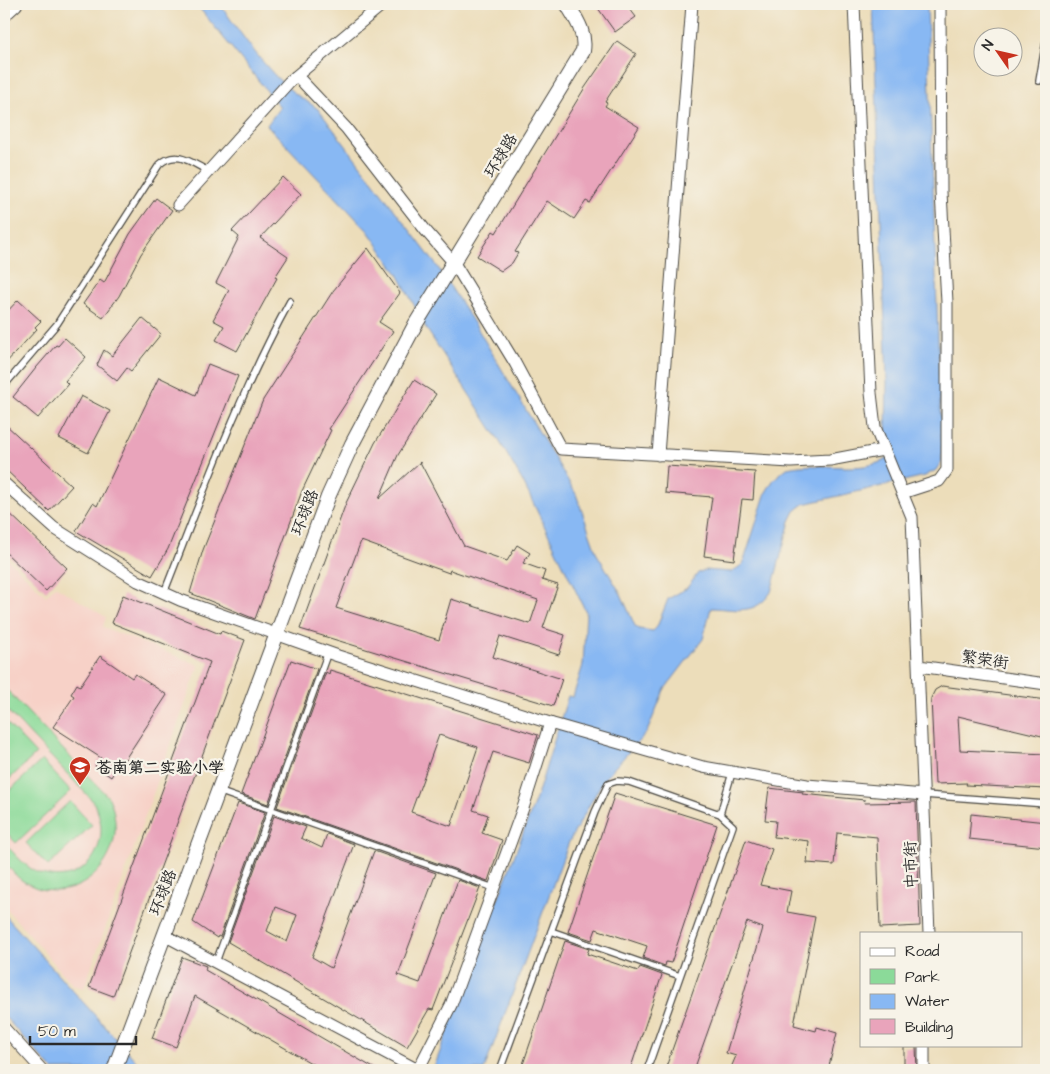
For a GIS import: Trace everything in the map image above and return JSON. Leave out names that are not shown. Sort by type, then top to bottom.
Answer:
[{"type":"street","points":[[4,14],[15,4]]},
{"type":"street","points":[[178,205],[269,102],[293,79],[383,4]]},
{"type":"street","name":"环球路","points":[[114,1070],[328,497],[352,444],[415,325],[583,50],[584,37],[567,4]]},
{"type":"street","points":[[658,455],[692,4]]},
{"type":"street","name":"中市街","points":[[854,4],[871,393],[875,428],[912,517],[930,932]]},
{"type":"street","points":[[901,490],[939,481],[948,470],[947,302],[941,192],[940,4]]},
{"type":"street","points":[[293,79],[346,128],[452,266],[515,363],[561,449],[791,462],[830,460],[884,453]]},
{"type":"street","points":[[4,483],[54,528],[124,573],[164,593],[328,652],[646,752],[732,773],[808,785],[924,795]]},
{"type":"street","name":"繁荣街","points":[[919,666],[1046,684]]},
{"type":"street","points":[[164,935],[418,1070],[451,1005],[552,723]]},
{"type":"street","points":[[4,1028],[42,1070]]},
{"type":"street","points":[[924,1046],[924,1070]]},
{"type":"lane","points":[[1039,81],[1046,41]]},
{"type":"lane","points":[[4,386],[56,324],[159,165],[169,158],[180,156],[208,170]]},
{"type":"lane","points":[[164,593],[242,398],[262,352],[290,301]]},
{"type":"lane","points":[[216,962],[328,652]]},
{"type":"lane","points":[[720,814],[732,773]]},
{"type":"lane","points":[[500,1070],[595,812],[606,787],[611,782],[629,782],[720,814],[733,826],[647,1070]]},
{"type":"lane","points":[[218,791],[494,888]]},
{"type":"lane","points":[[924,795],[1046,804]]},
{"type":"lane","points":[[551,931],[680,976]]},
{"type":"shaded area","name":"苍南第二实验小学","points":[[4,555],[46,596],[55,586],[106,617],[103,627],[199,665],[84,988],[73,985],[4,906]]},
{"type":"green space","points":[[4,687],[109,798],[115,820],[114,840],[107,859],[95,874],[80,885],[62,891],[43,890],[23,881],[15,875],[4,862],[4,842],[21,861],[36,872],[59,877],[73,874],[85,867],[94,856],[99,843],[101,828],[98,813],[91,799],[4,707]]},
{"type":"green space","points":[[7,723],[36,754],[4,784],[4,726]]},
{"type":"green space","points":[[42,760],[71,791],[16,843],[4,830],[4,796]]},
{"type":"green space","points":[[70,801],[92,825],[48,866],[26,843]]},
{"type":"water","points":[[196,4],[220,4],[273,74],[318,109],[437,266],[476,326],[576,494],[597,554],[621,594],[635,626],[639,629],[653,631],[657,627],[668,599],[687,588],[698,573],[705,570],[732,572],[743,564],[766,492],[774,479],[787,468],[800,466],[864,466],[889,458],[886,428],[887,382],[873,4],[927,4],[942,461],[936,470],[925,476],[804,504],[795,511],[790,521],[771,592],[765,600],[752,608],[737,610],[711,608],[703,639],[664,690],[647,732],[604,779],[569,842],[484,1070],[433,1070],[537,796],[568,696],[573,697],[583,665],[586,612],[523,482],[497,437],[426,328],[398,274],[368,231],[267,125],[280,107]]},
{"type":"water","points":[[4,914],[144,1070],[53,1070],[4,1016]]},
{"type":"building","points":[[595,4],[626,4],[636,17],[615,32]]},
{"type":"building","points":[[617,41],[636,54],[605,102],[607,103],[605,106],[639,127],[590,203],[586,201],[574,219],[547,201],[515,252],[518,253],[512,263],[501,271],[477,256],[493,231],[496,233],[584,89]]},
{"type":"building","points":[[283,177],[301,194],[260,238],[288,257],[275,277],[277,278],[237,351],[216,340],[224,326],[213,320],[229,290],[216,283],[239,237],[232,231]]},
{"type":"building","points":[[156,198],[172,210],[141,254],[119,296],[103,318],[83,304],[100,280],[104,283],[130,234]]},
{"type":"building","points":[[368,248],[400,293],[379,322],[393,331],[329,429],[331,430],[302,491],[255,619],[190,593],[203,550],[263,400],[333,291]]},
{"type":"building","points":[[18,300],[41,321],[35,327],[37,329],[4,365],[4,315]]},
{"type":"building","points":[[142,318],[161,334],[131,371],[127,368],[117,381],[97,365],[104,350],[112,356]]},
{"type":"building","points":[[65,338],[86,357],[65,381],[68,384],[38,418],[13,397],[56,345],[58,346]]},
{"type":"building","points":[[208,364],[238,376],[168,549],[152,576],[76,531],[93,503],[97,506],[159,377],[196,395]]},
{"type":"building","points":[[414,380],[436,394],[398,455],[379,499],[420,462],[464,546],[507,561],[517,545],[530,553],[523,563],[545,571],[542,580],[558,585],[543,628],[565,635],[559,655],[500,636],[493,657],[562,679],[553,706],[300,629],[346,503],[375,443]],"holes":[[[361,541],[449,573],[450,570],[538,600],[530,624],[451,599],[439,640],[336,608]]]},
{"type":"building","points":[[81,396],[110,411],[88,453],[59,438]]},
{"type":"building","points":[[4,423],[72,486],[49,511],[4,468]]},
{"type":"building","points":[[667,466],[755,472],[753,500],[742,499],[734,560],[704,556],[712,497],[665,493]]},
{"type":"building","points":[[4,508],[67,568],[46,591],[4,551]]},
{"type":"building","points":[[123,595],[220,634],[221,631],[245,640],[113,996],[89,987],[210,662],[112,623]]},
{"type":"building","points":[[100,656],[132,678],[135,674],[167,695],[118,770],[116,769],[111,777],[95,766],[101,758],[53,727],[74,696],[71,694],[77,684],[80,686]]},
{"type":"building","points":[[291,660],[317,669],[268,804],[241,794]]},
{"type":"building","points":[[330,670],[538,735],[529,763],[493,752],[473,810],[488,815],[482,833],[502,840],[488,881],[277,807],[326,672],[329,674]],"holes":[[[439,735],[478,747],[451,826],[411,812]]]},
{"type":"building","points":[[942,686],[1046,700],[1046,737],[958,716],[960,750],[1046,754],[1046,789],[966,785],[967,783],[935,784],[931,698],[935,690]]},
{"type":"building","points":[[769,788],[803,792],[802,794],[865,800],[864,803],[916,802],[920,926],[880,928],[877,837],[837,833],[834,865],[807,863],[809,841],[774,837],[776,821],[765,820]]},
{"type":"building","points":[[615,793],[717,825],[671,963],[666,962],[665,966],[643,958],[647,946],[596,929],[592,940],[568,932]]},
{"type":"building","points":[[238,803],[265,812],[220,937],[218,936],[217,938],[193,922]]},
{"type":"building","points":[[971,814],[1046,822],[1046,847],[969,839]]},
{"type":"building","points":[[274,816],[306,827],[301,838],[322,848],[327,834],[354,844],[312,957],[331,968],[374,851],[436,873],[398,975],[420,983],[458,880],[480,888],[433,1010],[429,1009],[407,1047],[228,942]],"holes":[[[276,907],[297,915],[287,942],[267,931]]]},
{"type":"building","points":[[746,840],[772,849],[760,885],[791,891],[787,912],[815,917],[794,1025],[816,1031],[817,1027],[837,1033],[828,1070],[730,1070],[736,1056],[726,1053],[763,928],[747,922],[694,1070],[665,1070]]},
{"type":"building","points":[[565,941],[589,949],[587,954],[638,971],[640,967],[662,975],[630,1070],[521,1070]]},
{"type":"building","points":[[182,957],[206,966],[205,970],[377,1070],[323,1070],[195,996],[176,1047],[152,1038]]},
{"type":"building","points":[[904,1047],[916,1047],[917,1070],[904,1070]]},
{"type":"place","name":"苍南第二实验小学","points":[[80,786]]}]
